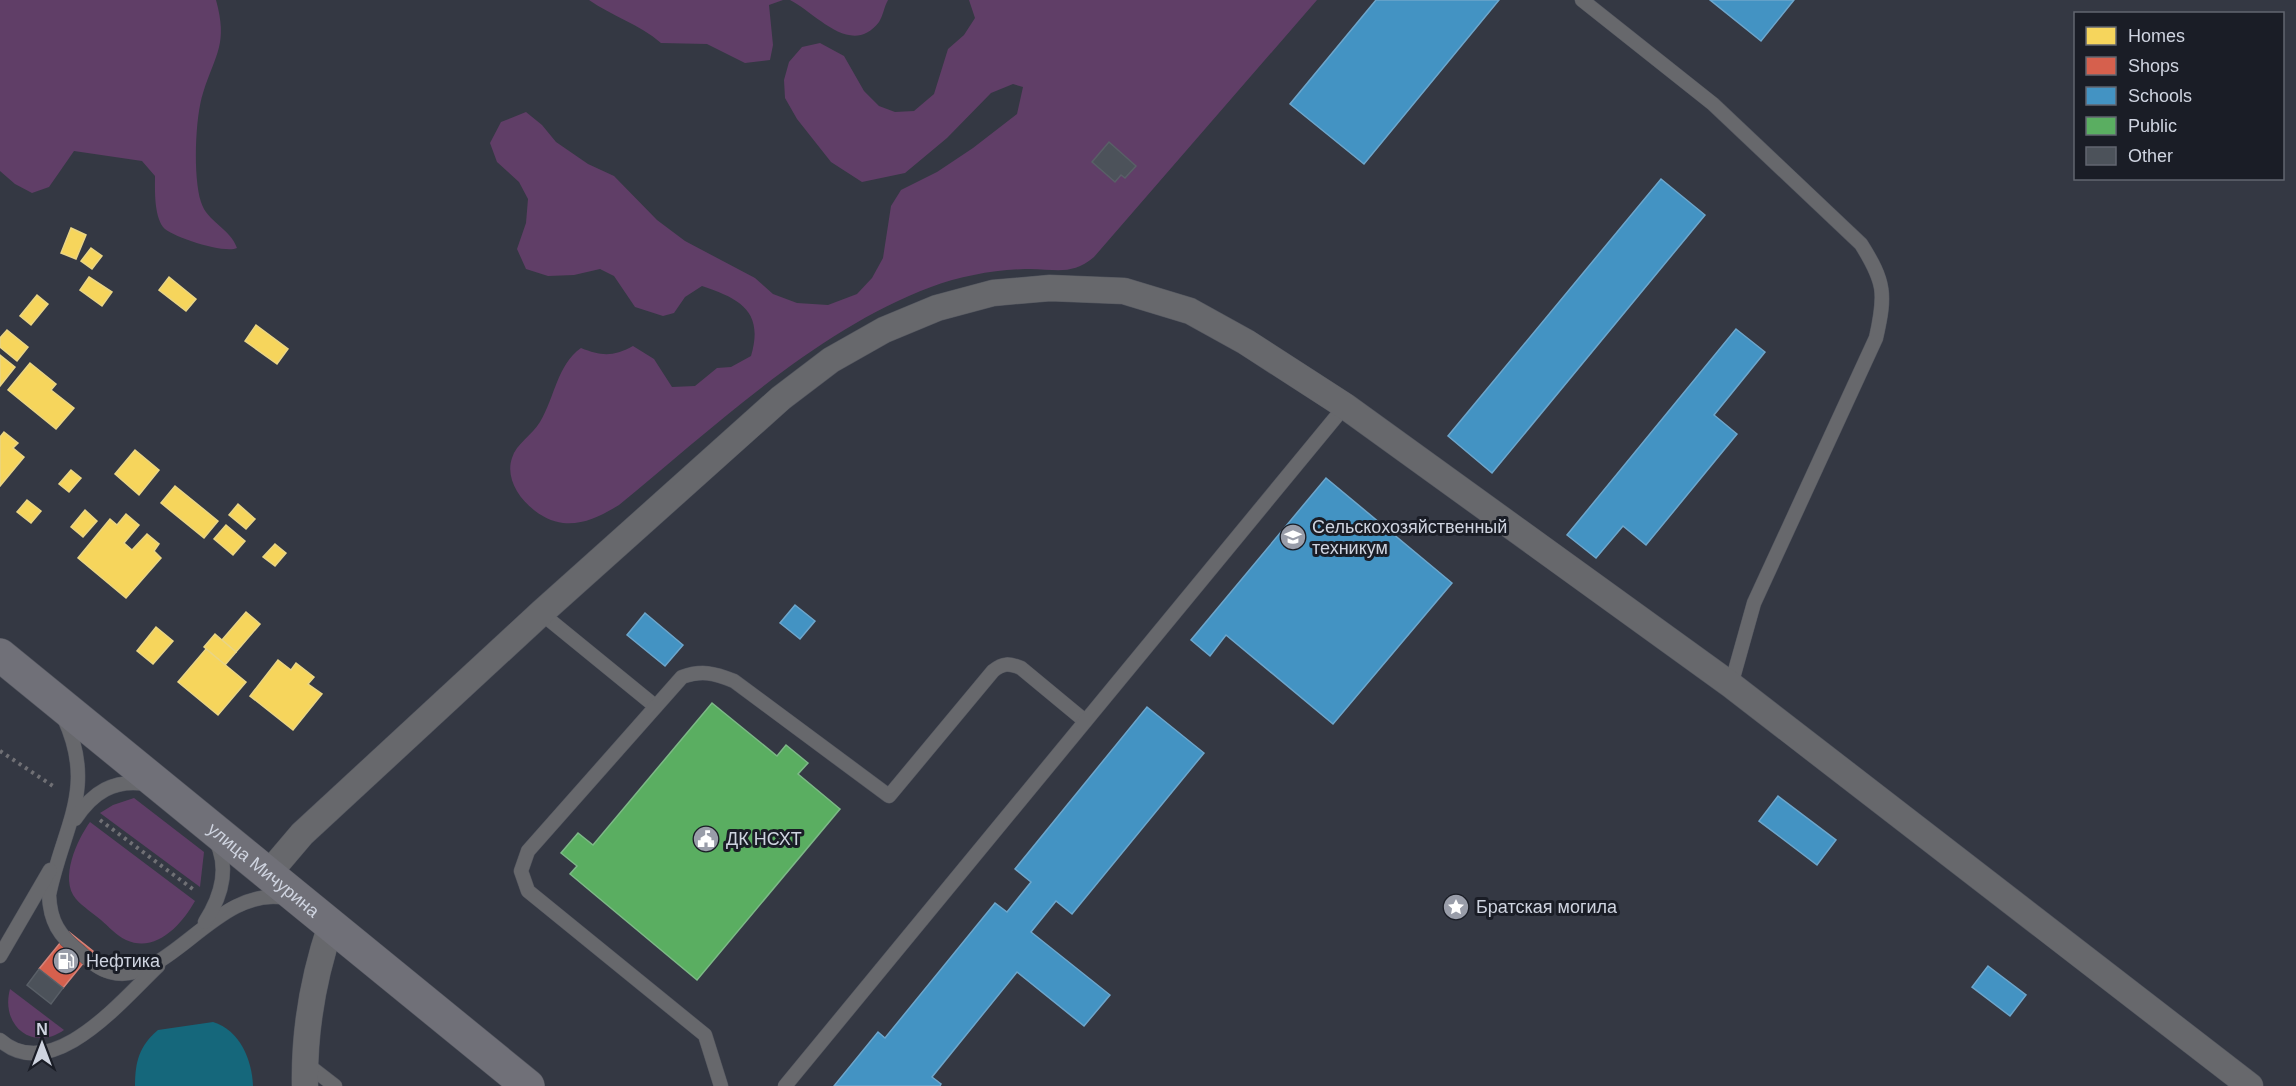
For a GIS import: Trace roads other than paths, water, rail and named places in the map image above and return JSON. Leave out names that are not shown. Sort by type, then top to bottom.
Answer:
[{"type":"main road","name":"улица Мичурина","points":[[0,655],[528,1086]]},
{"type":"street","points":[[268,874],[309,826],[540,613],[782,399],[831,360],[884,330],[937,308],[993,293],[1050,288],[1124,291],[1190,312],[1246,342],[1345,406],[1731,685],[2250,1086]]},
{"type":"street","points":[[304,1074],[311,994],[316,967],[319,915]]},
{"type":"lane","points":[[1582,0],[1713,104],[1861,244],[1878,272],[1883,305],[1876,338],[1754,603],[1731,685]]},
{"type":"lane","points":[[785,1086],[1345,406]]},
{"type":"lane","points":[[540,613],[655,706]]},
{"type":"lane","points":[[720,1086],[705,1035],[528,891],[521,870],[528,851],[682,677],[699,672],[734,681],[889,796],[993,670],[1002,664],[1012,664],[1021,668],[1085,721]]},
{"type":"lane","points":[[55,700],[76,746],[79,761],[77,796],[49,895],[50,910],[62,939],[100,968],[111,972],[135,971],[170,955]]},
{"type":"lane","points":[[68,831],[83,808],[107,787],[137,783],[150,784],[169,793]]},
{"type":"lane","points":[[201,818],[219,846],[223,871],[220,896],[202,926]]},
{"type":"lane","points":[[0,956],[59,855]]},
{"type":"lane","points":[[0,1040],[20,1053],[30,1056],[57,1053],[86,1034],[202,926],[256,899],[284,897],[319,915]]},
{"type":"lane","points":[[304,1074],[335,1086]]},
{"type":"water","points":[[213,1022],[230,1032],[243,1047],[250,1066],[253,1086],[135,1086],[139,1055],[146,1042],[158,1030]]},
{"type":"place","name":"Сельскохозяйственный техникум","points":[[1293,537]]},
{"type":"place","name":"ДК НСХТ","points":[[706,839]]},
{"type":"place","name":"Братская могила","points":[[1456,907]]},
{"type":"place","name":"Нефтика","points":[[66,961]]}]
